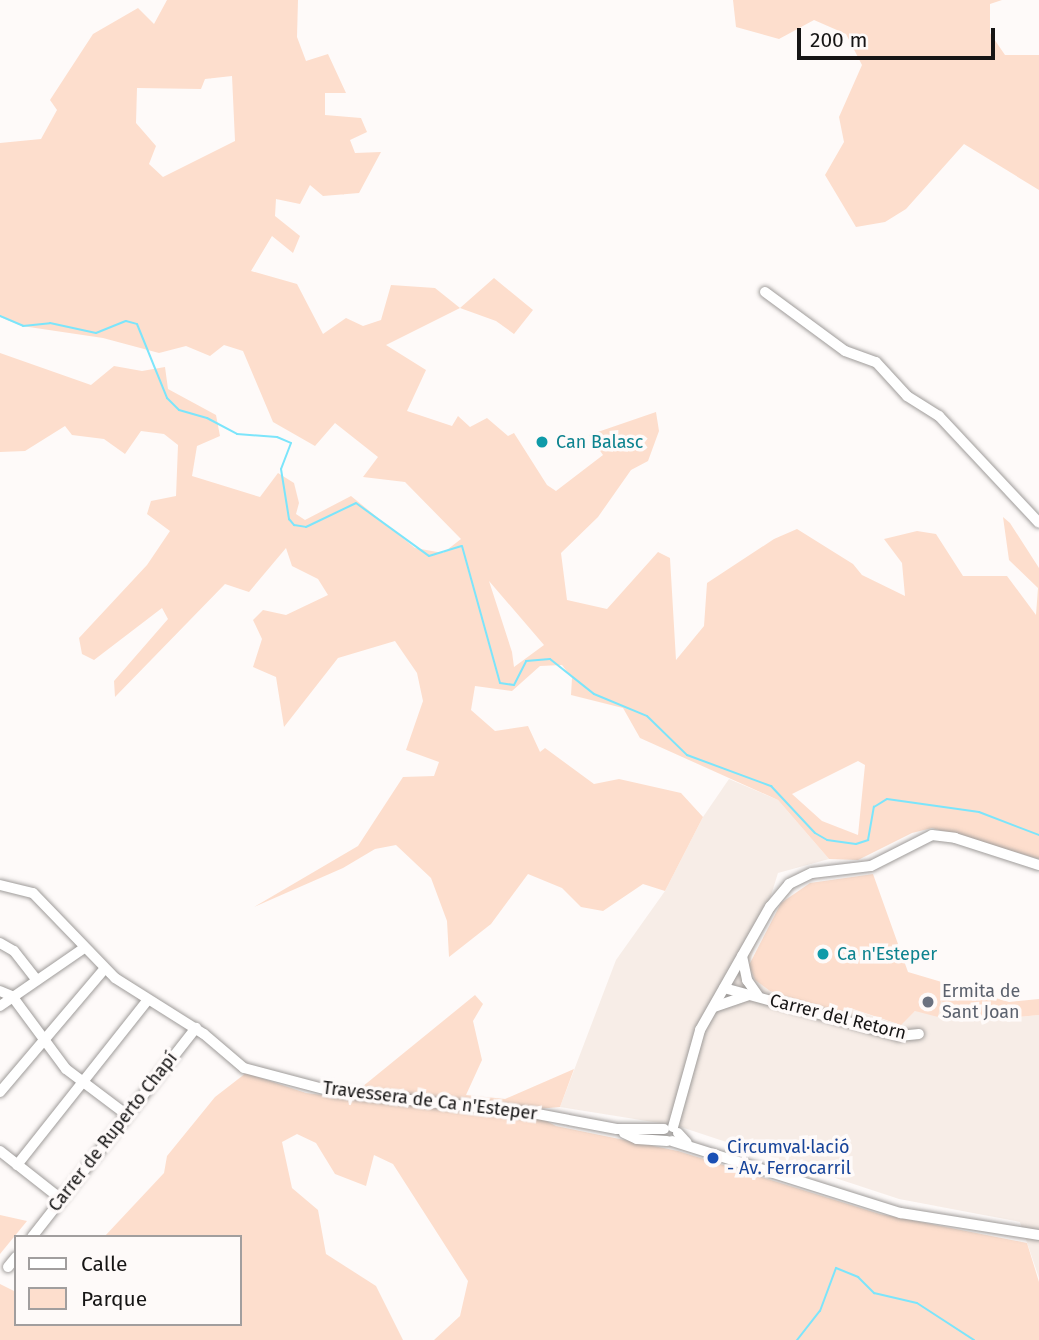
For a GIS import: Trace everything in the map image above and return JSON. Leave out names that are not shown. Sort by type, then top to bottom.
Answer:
[{"type":"street","points":[[765,292],[845,351],[876,362],[907,396],[948,425],[1039,523]]},
{"type":"street","points":[[670,1133],[690,1052],[770,907],[789,884],[813,873],[871,866],[919,838],[942,835],[1039,865]]},
{"type":"street","points":[[0,885],[33,893],[105,968],[147,1001],[196,1028]]},
{"type":"street","points":[[0,943],[14,951],[37,980]]},
{"type":"street","points":[[0,1006],[84,948]]},
{"type":"street","name":"Carrer del Retorn","points":[[742,956],[754,994]]},
{"type":"street","points":[[0,1092],[105,968]]},
{"type":"street","name":"Carrer del Retorn","points":[[726,985],[899,1036],[919,1034]]},
{"type":"street","points":[[0,992],[12,996],[55,1058],[127,1115]]},
{"type":"street","name":"Carrer del Retorn","points":[[713,1007],[754,994]]},
{"type":"street","points":[[17,1166],[147,1001]]},
{"type":"street","name":"Travessera de Ca n'Esteper","points":[[196,1028],[244,1068],[335,1092],[532,1113],[617,1129],[637,1139],[670,1133],[687,1143],[901,1213],[1039,1235]]},
{"type":"street","name":"Carrer de Ruperto Chapí","points":[[34,1235],[196,1028]]},
{"type":"street","points":[[0,1151],[61,1199]]},
{"type":"street","points":[[8,1267],[14,1260]]},
{"type":"shaded area","points":[[729,779],[778,800],[829,859],[778,873],[749,965],[755,980],[770,991],[846,1007],[900,1025],[915,1011],[941,1000],[976,1021],[1039,1015],[1039,1278],[1020,1222],[899,1199],[678,1126],[560,1107],[616,960],[665,891],[703,817]]},
{"type":"green space","points":[[167,0],[298,0],[297,37],[306,61],[328,54],[346,93],[325,93],[325,115],[361,118],[367,132],[350,140],[355,153],[381,152],[359,193],[323,196],[310,185],[300,204],[276,199],[275,216],[300,236],[293,253],[272,236],[251,271],[297,284],[323,334],[346,318],[363,326],[381,320],[391,285],[435,288],[460,308],[386,345],[426,370],[407,411],[452,426],[458,416],[470,427],[487,418],[508,436],[514,433],[547,485],[556,491],[603,455],[589,435],[656,412],[659,431],[648,461],[631,470],[598,517],[561,553],[567,600],[607,609],[658,552],[670,558],[676,660],[704,626],[707,583],[774,539],[797,529],[853,564],[862,575],[905,596],[902,563],[884,539],[917,531],[936,534],[963,576],[1007,576],[1036,615],[1038,588],[1009,560],[1003,517],[1010,523],[1039,568],[1039,859],[932,828],[912,833],[858,860],[829,859],[778,800],[640,738],[623,708],[571,695],[572,678],[562,665],[540,666],[512,691],[475,686],[471,710],[495,731],[528,726],[540,752],[545,748],[594,784],[619,779],[681,793],[703,817],[665,891],[643,884],[603,911],[581,907],[562,888],[528,874],[491,924],[449,957],[447,921],[431,878],[396,845],[375,849],[343,868],[254,907],[358,846],[403,777],[434,776],[439,762],[406,750],[423,701],[417,673],[395,641],[338,658],[284,727],[276,677],[253,667],[262,639],[253,620],[263,610],[286,615],[328,595],[318,579],[292,566],[286,548],[249,592],[225,584],[115,697],[114,681],[168,619],[162,608],[94,660],[82,654],[79,638],[147,565],[170,531],[147,514],[151,501],[176,496],[178,445],[164,434],[141,431],[125,454],[104,439],[72,435],[65,426],[25,451],[0,452],[0,353],[91,385],[114,366],[142,371],[165,367],[168,389],[216,415],[220,436],[197,446],[192,476],[260,497],[278,473],[294,483],[299,503],[296,514],[305,520],[351,496],[415,548],[443,553],[461,539],[405,482],[363,477],[378,457],[335,423],[315,446],[273,422],[243,351],[224,345],[210,356],[186,346],[159,353],[103,338],[22,326],[0,317],[0,143],[41,139],[57,110],[50,100],[93,34],[138,8],[154,24]],"holes":[[[232,76],[235,141],[163,177],[149,164],[156,146],[136,123],[137,88],[201,89],[205,79]],[[489,581],[544,645],[514,667],[512,652]],[[858,761],[865,765],[858,835],[822,821],[792,794]]]},
{"type":"green space","points":[[733,0],[1002,0],[990,4],[990,33],[1005,55],[1039,55],[1039,190],[964,144],[906,209],[885,222],[856,227],[825,175],[844,142],[839,117],[862,65],[846,34],[814,20],[779,39],[736,27]]},
{"type":"green space","points":[[494,278],[533,310],[514,334],[496,321],[460,308]]},
{"type":"green space","points":[[873,874],[908,972],[1009,1002],[1039,999],[1039,1015],[976,1021],[941,1001],[938,1017],[915,1011],[901,1025],[847,1007],[842,1013],[770,991],[755,980],[749,965],[781,903],[810,883]]},
{"type":"green space","points":[[475,995],[483,1004],[473,1021],[482,1060],[466,1095],[505,1099],[574,1069],[560,1107],[525,1110],[556,1126],[678,1151],[880,1214],[1027,1243],[1039,1282],[1039,1340],[434,1340],[460,1316],[468,1281],[393,1164],[374,1155],[366,1186],[335,1174],[316,1143],[297,1134],[282,1142],[292,1188],[318,1210],[326,1254],[376,1286],[403,1340],[0,1340],[0,1284],[14,1291],[14,1326],[242,1326],[242,1235],[106,1235],[164,1173],[167,1156],[215,1097],[246,1073],[306,1093],[363,1100],[362,1087]]},
{"type":"green space","points":[[0,1215],[27,1221],[14,1235],[0,1254]]},
{"type":"waterway","points":[[0,316],[23,326],[50,323],[96,333],[126,321],[137,324],[167,398],[179,410],[207,418],[237,434],[277,437],[291,443],[281,469],[289,519],[294,525],[306,527],[356,503],[429,556],[462,546],[500,683],[514,685],[526,661],[550,659],[594,694],[647,716],[687,755],[771,786],[815,833],[827,840],[856,844],[868,840],[874,807],[887,799],[979,812],[1039,835]]},
{"type":"waterway","points":[[797,1340],[820,1311],[836,1268],[858,1277],[874,1293],[917,1303],[974,1340]]},
{"type":"place","name":"Can Balasc","points":[[542,442]]},
{"type":"place","name":"Ca n'Esteper","points":[[823,954]]},
{"type":"place","name":"Ermita de Sant Joan","points":[[928,1002]]},
{"type":"place","name":"Circumval·lació - Av. Ferrocarril","points":[[713,1158]]}]
